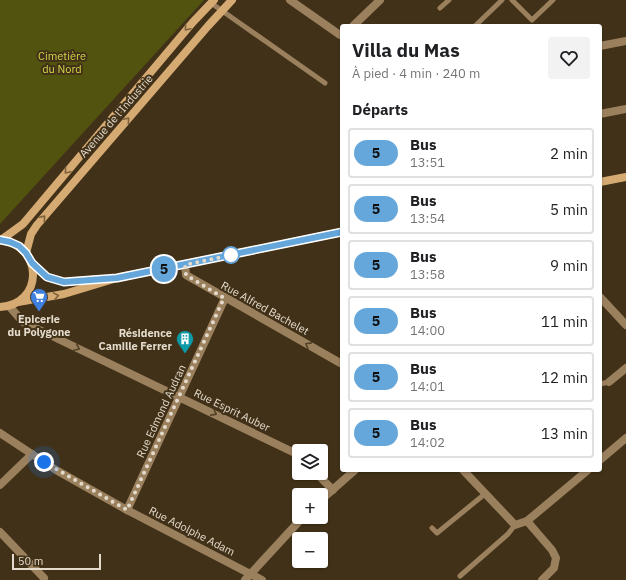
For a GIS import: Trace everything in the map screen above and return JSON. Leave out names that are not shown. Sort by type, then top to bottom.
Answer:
[{"type":"street","name":"Avenue de l'Industrie","points":[[26,253],[31,234],[37,225],[232,0]]},
{"type":"street","points":[[290,0],[340,35]]},
{"type":"street","points":[[355,24],[380,0]]},
{"type":"street","name":"Avenue de l'Industrie","points":[[0,240],[23,224],[161,59],[212,1]]},
{"type":"street","points":[[602,46],[626,41]]},
{"type":"street","points":[[161,59],[172,68]]},
{"type":"street","points":[[602,114],[626,109]]},
{"type":"street","points":[[602,182],[626,177]]},
{"type":"street","points":[[0,307],[9,306],[18,302],[64,294],[117,278],[340,232]]},
{"type":"street","points":[[0,240],[19,246],[26,253],[32,263],[47,277],[64,282],[117,278]]},
{"type":"street","points":[[18,302],[26,295],[32,285],[34,274],[32,263]]},
{"type":"street","name":"Rue Alfred Bachelet","points":[[185,265],[186,275],[340,363]]},
{"type":"street","name":"Rue Edmond Audran","points":[[127,510],[224,298]]},
{"type":"street","points":[[602,299],[626,325]]},
{"type":"street","name":"Rue Esprit Auber","points":[[9,306],[23,322],[292,452]]},
{"type":"street","points":[[609,382],[626,368]]},
{"type":"street","name":"Rue Adolphe Adam","points":[[0,433],[56,470],[127,510],[248,577],[262,580]]},
{"type":"street","points":[[602,458],[626,438]]},
{"type":"street","points":[[0,485],[32,454]]},
{"type":"street","points":[[328,494],[353,472]]},
{"type":"street","points":[[465,472],[515,525],[527,521],[586,472]]},
{"type":"street","points":[[323,480],[333,490]]},
{"type":"street","points":[[527,521],[552,550],[556,558],[554,568],[542,580]]},
{"type":"street","points":[[248,577],[297,524]]},
{"type":"street","points":[[0,532],[43,579]]},
{"type":"lane","points":[[440,8],[449,0]]},
{"type":"lane","points":[[477,24],[502,0]]},
{"type":"lane","points":[[512,0],[532,20],[553,0]]},
{"type":"lane","points":[[212,1],[222,11],[325,83]]},
{"type":"lane","points":[[602,384],[609,382]]},
{"type":"lane","points":[[432,528],[437,533],[486,493]]},
{"type":"lane","points":[[460,576],[508,534],[515,525]]},
{"type":"green space","name":"Cimetière du Nord","points":[[0,0],[204,0],[0,224]]},
{"type":"bus line","name":"5","points":[[0,240],[19,246],[26,253],[32,263],[47,277],[64,282],[117,278],[340,232]]},
{"type":"place","name":"Epicerie du Polygone","points":[[39,312]]},
{"type":"place","name":"Résidence Camille Ferrer","points":[[185,354]]},
{"type":"route","points":[[44,462],[127,510],[224,298],[186,275],[185,265],[231,255]]}]
